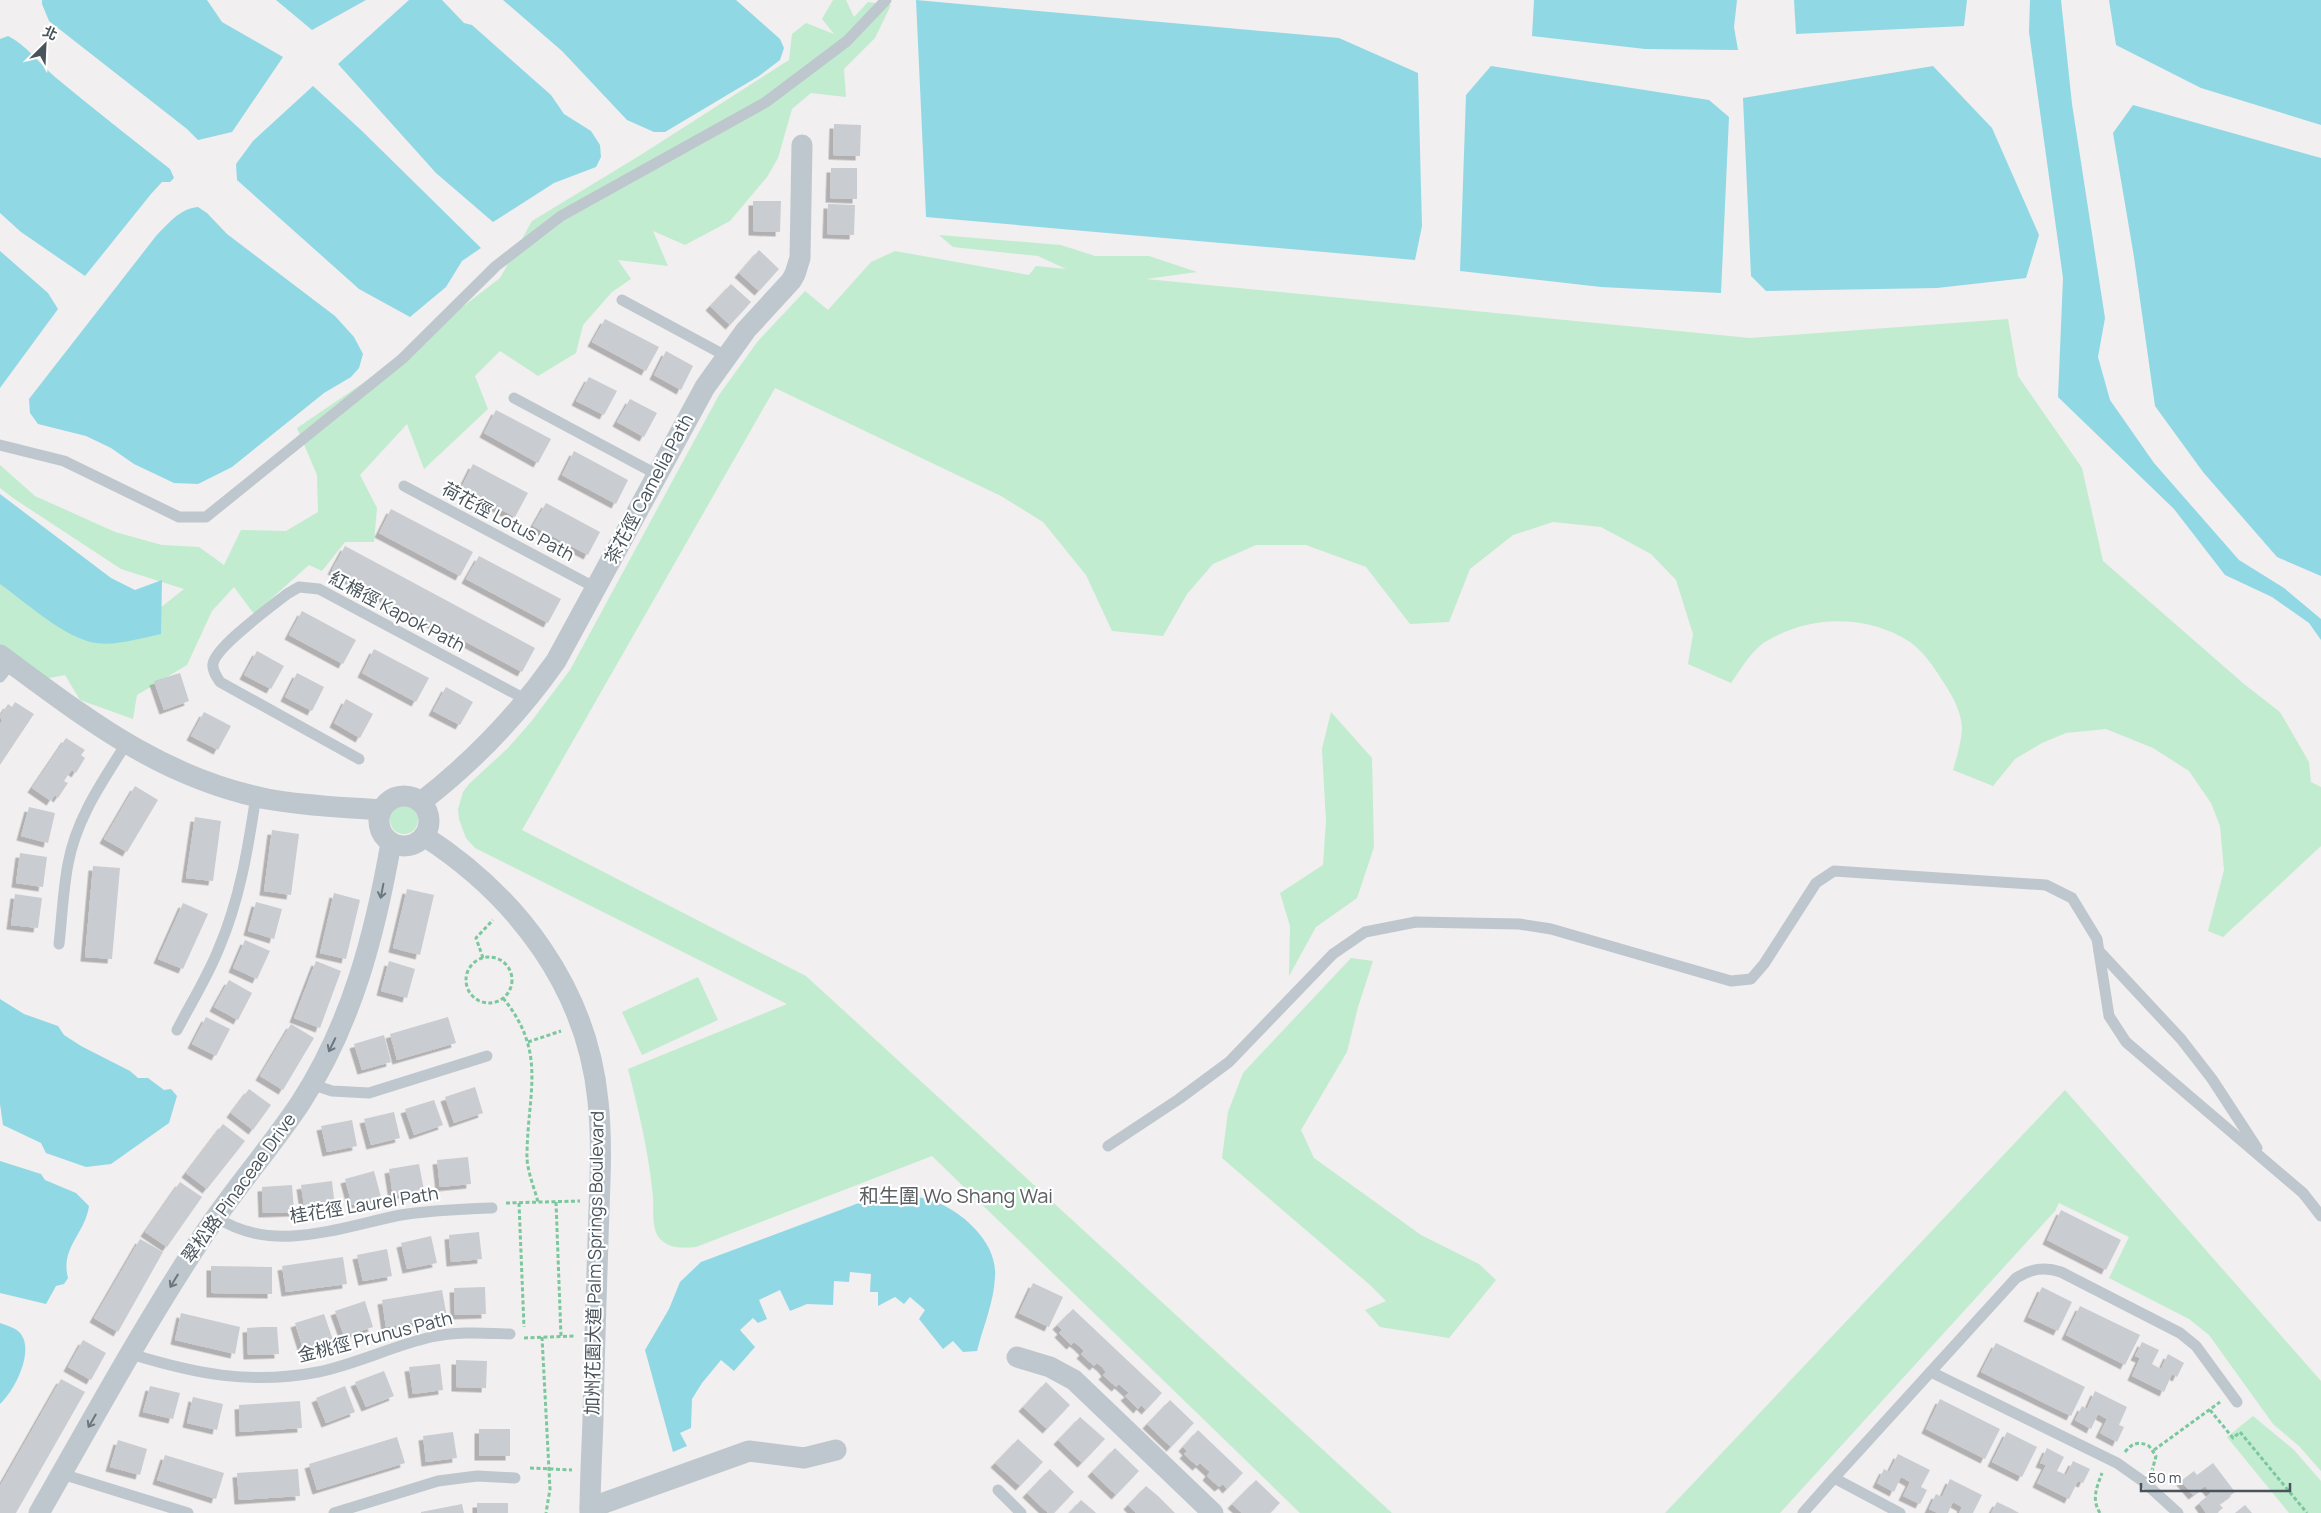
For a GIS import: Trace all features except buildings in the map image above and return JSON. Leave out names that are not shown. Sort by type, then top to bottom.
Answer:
[{"type":"street","name":"茶花徑 Camelia Path","points":[[422,802],[472,760],[527,700],[556,661],[691,409],[726,356],[795,274],[800,258],[802,145]]},
{"type":"street","points":[[4,665],[126,744],[174,770],[256,796],[301,804],[380,810]]},
{"type":"street","points":[[404,795],[413,797],[422,802],[427,810],[428,828],[424,836],[409,846],[399,846],[391,843],[384,837],[379,828],[380,810],[386,802],[394,797],[404,795]]},
{"type":"street","name":"加州花園大道 Palm Springs Boulevard","points":[[424,836],[462,862],[489,886],[528,929],[546,954],[571,1003],[585,1039],[593,1069],[598,1100],[600,1162],[590,1510]]},
{"type":"street","name":"翠松路 Pinaceae Drive","points":[[39,1513],[176,1277],[216,1217],[280,1133],[311,1084],[340,1029],[368,953],[378,914],[391,843]]},
{"type":"street","points":[[1017,1357],[1050,1366],[1074,1380],[1213,1513]]},
{"type":"street","points":[[590,1510],[749,1451],[804,1458],[836,1450]]},
{"type":"lane","points":[[0,444],[64,461],[178,517],[206,517],[402,359],[496,266],[561,216],[766,102],[847,41],[886,0]]},
{"type":"lane","points":[[622,300],[726,356]]},
{"type":"lane","points":[[514,398],[656,474]]},
{"type":"lane","name":"荷花徑 Lotus Path","points":[[404,486],[596,588]]},
{"type":"lane","name":"紅棉徑 Kapok Path","points":[[359,760],[220,682],[215,674],[212,665],[219,651],[298,587],[319,589],[527,700]]},
{"type":"lane","points":[[59,944],[68,864],[73,843],[88,805],[126,744]]},
{"type":"lane","points":[[177,1030],[219,949],[230,920],[245,863],[256,796]]},
{"type":"lane","points":[[1108,1146],[1179,1099],[1228,1062],[1333,954],[1365,932],[1416,922],[1519,924],[1551,929],[1731,982],[1751,979],[1764,964],[1816,883],[1834,871],[2046,885],[2072,898],[2097,939],[2108,1016],[2126,1042],[2303,1193],[2321,1216]]},
{"type":"lane","points":[[2099,951],[2181,1039],[2212,1079],[2264,1160]]},
{"type":"lane","points":[[311,1084],[332,1092],[369,1093],[487,1056]]},
{"type":"lane","name":"桂花徑 Laurel Path","points":[[216,1217],[247,1233],[285,1236],[334,1231],[423,1212],[492,1208]]},
{"type":"lane","points":[[1803,1513],[2016,1278],[2034,1269],[2044,1268],[2060,1272],[2180,1332],[2196,1346],[2234,1398]]},
{"type":"lane","name":"金桃徑 Prunus Path","points":[[131,1354],[194,1372],[236,1377],[269,1378],[319,1372],[432,1337],[472,1332],[510,1334]]},
{"type":"lane","points":[[1931,1372],[2117,1463],[2144,1482],[2178,1513]]},
{"type":"lane","points":[[62,1474],[188,1513]]},
{"type":"lane","points":[[334,1513],[438,1481],[477,1476],[515,1478]]},
{"type":"lane","points":[[1834,1478],[1900,1513]]},
{"type":"lane","points":[[998,1490],[1021,1513]]},
{"type":"path","points":[[483,958],[476,938],[499,914]]},
{"type":"path","points":[[483,958],[499,959],[510,970],[512,986],[503,998],[488,1002],[474,996],[469,990],[467,974],[470,967],[483,958]]},
{"type":"path","points":[[503,998],[521,1023],[528,1042],[533,1068],[527,1156],[538,1202]]},
{"type":"path","points":[[528,1042],[567,1029]]},
{"type":"path","points":[[506,1203],[586,1201]]},
{"type":"path","points":[[556,1202],[561,1336]]},
{"type":"path","points":[[519,1203],[524,1345]]},
{"type":"path","points":[[524,1338],[582,1336]]},
{"type":"path","points":[[542,1337],[550,1498],[546,1513]]},
{"type":"path","points":[[2154,1450],[2210,1410],[2234,1398]]},
{"type":"path","points":[[2210,1410],[2233,1438],[2240,1432],[2307,1513]]},
{"type":"path","points":[[2123,1455],[2131,1445],[2137,1443],[2143,1443],[2154,1450],[2156,1462],[2150,1473]]},
{"type":"path","points":[[530,1468],[578,1470]]},
{"type":"path","points":[[2100,1513],[2095,1500],[2095,1492],[2104,1468]]},
{"type":"green space","points":[[833,0],[846,0],[854,17],[868,2],[891,5],[875,38],[844,69],[846,97],[811,93],[792,109],[778,158],[767,177],[730,221],[685,245],[653,231],[668,266],[618,260],[631,279],[612,292],[583,325],[576,353],[538,376],[500,351],[475,376],[488,409],[424,469],[407,424],[360,475],[377,508],[374,542],[345,542],[322,571],[309,565],[254,614],[234,587],[212,611],[187,665],[137,695],[133,719],[80,700],[65,675],[44,679],[0,646],[0,562],[150,616],[184,589],[121,569],[13,498],[0,488],[0,465],[35,496],[115,532],[162,545],[199,547],[224,565],[241,530],[286,531],[318,512],[317,475],[297,428],[372,377],[500,278],[532,221],[639,156],[789,60],[792,34],[806,23],[834,34],[822,19]]},
{"type":"green space","points":[[939,235],[1061,245],[1095,256],[1149,256],[1197,272],[1146,279],[1750,338],[2008,319],[2018,376],[2082,468],[2103,561],[2244,684],[2280,712],[2309,762],[2311,782],[2321,787],[2321,846],[2223,937],[2208,931],[2224,870],[2220,826],[2211,803],[2189,771],[2153,748],[2106,729],[2066,733],[2042,743],[2015,759],[1993,786],[1953,770],[1961,739],[1962,723],[1949,691],[1932,664],[1914,645],[1893,633],[1875,626],[1838,621],[1800,627],[1782,633],[1755,650],[1731,683],[1688,664],[1693,634],[1676,580],[1651,554],[1601,527],[1553,522],[1513,535],[1470,569],[1449,622],[1410,624],[1366,567],[1306,545],[1256,545],[1213,564],[1187,594],[1163,636],[1112,631],[1086,575],[1043,522],[1001,496],[775,388],[522,830],[806,976],[1392,1513],[1300,1513],[932,1156],[696,1247],[682,1248],[668,1245],[660,1239],[655,1230],[649,1165],[628,1069],[787,1004],[475,848],[466,838],[459,819],[458,809],[463,792],[469,784],[508,748],[530,723],[570,670],[719,395],[758,341],[805,291],[828,310],[871,262],[895,251],[1029,275],[1036,266],[1066,269],[1038,256],[953,247]]},
{"type":"green space","points":[[1331,712],[1372,758],[1374,847],[1357,898],[1316,927],[1289,976],[1290,926],[1280,893],[1323,865],[1326,821],[1322,749]]},
{"type":"green space","points":[[404,806],[414,810],[418,820],[414,830],[404,834],[394,830],[390,820],[394,810]]},
{"type":"green space","points":[[1351,958],[1373,961],[1358,1007],[1347,1052],[1301,1130],[1314,1158],[1421,1235],[1479,1264],[1496,1280],[1449,1338],[1380,1327],[1365,1310],[1386,1301],[1370,1285],[1222,1158],[1228,1112],[1243,1073]]},
{"type":"green space","points":[[698,977],[718,1020],[642,1055],[622,1012]]},
{"type":"green space","points":[[2065,1090],[2321,1381],[2321,1471],[2299,1446],[2273,1424],[2209,1335],[2189,1319],[2109,1278],[2129,1237],[2059,1203],[2055,1211],[1780,1513],[1665,1513]]},
{"type":"green space","points":[[2253,1416],[2294,1450],[2321,1481],[2321,1513],[2289,1513],[2227,1437]]},
{"type":"water","points":[[42,0],[207,0],[222,22],[283,57],[232,132],[198,140],[187,129],[49,21]]},
{"type":"water","points":[[276,0],[366,0],[312,30]]},
{"type":"water","points":[[409,0],[442,0],[464,23],[472,25],[551,95],[564,114],[591,131],[600,145],[601,157],[596,167],[554,183],[493,222],[436,173],[338,64]]},
{"type":"water","points":[[503,0],[736,0],[780,39],[784,48],[780,60],[759,76],[665,132],[654,132],[627,120],[562,51]]},
{"type":"water","points":[[916,0],[1339,38],[1418,73],[1422,226],[1415,260],[926,217]]},
{"type":"water","points":[[1534,0],[1737,0],[1734,27],[1738,50],[1645,49],[1532,36]]},
{"type":"water","points":[[1794,0],[1967,0],[1964,26],[1796,34]]},
{"type":"water","points":[[2030,0],[2061,0],[2072,104],[2105,318],[2098,357],[2110,400],[2154,463],[2239,560],[2284,588],[2321,619],[2321,640],[2309,623],[2272,597],[2225,575],[2174,509],[2058,397],[2063,278],[2029,32]]},
{"type":"water","points":[[2109,0],[2321,0],[2321,125],[2201,88],[2116,45]]},
{"type":"water","points":[[8,36],[26,49],[69,89],[170,169],[174,178],[170,182],[162,182],[151,194],[85,276],[21,232],[0,213],[0,39]]},
{"type":"water","points":[[1491,66],[1709,100],[1729,117],[1721,293],[1601,287],[1460,271],[1466,95]]},
{"type":"water","points":[[1933,66],[1992,128],[2039,235],[2026,278],[1937,288],[1766,291],[1751,276],[1743,98]]},
{"type":"water","points":[[313,86],[361,130],[481,248],[462,261],[446,287],[410,317],[359,289],[237,180],[236,164],[253,141]]},
{"type":"water","points":[[2133,105],[2321,158],[2321,576],[2277,557],[2203,472],[2155,406],[2134,257],[2113,133]]},
{"type":"water","points":[[198,207],[207,213],[227,234],[335,316],[354,337],[363,354],[359,368],[351,377],[324,393],[232,467],[198,484],[174,483],[134,464],[111,448],[86,436],[38,424],[30,413],[29,399],[156,236],[180,214],[191,208]]},
{"type":"water","points":[[0,251],[48,293],[58,309],[0,388]]},
{"type":"water","points":[[0,494],[111,578],[135,590],[162,580],[161,634],[104,644],[84,640],[46,619],[0,584]]},
{"type":"water","points":[[0,999],[24,1014],[58,1026],[64,1035],[81,1046],[130,1071],[138,1078],[148,1078],[164,1090],[171,1089],[177,1096],[169,1123],[111,1164],[86,1167],[46,1153],[41,1143],[3,1125],[0,1104]]},
{"type":"water","points":[[0,1161],[41,1174],[45,1180],[76,1193],[89,1206],[87,1216],[67,1258],[68,1278],[64,1284],[56,1286],[46,1304],[0,1293]]},
{"type":"water","points":[[889,1195],[923,1198],[945,1206],[967,1221],[985,1241],[991,1252],[995,1277],[990,1305],[977,1351],[963,1352],[953,1341],[943,1349],[919,1319],[925,1310],[910,1297],[904,1304],[895,1297],[878,1306],[878,1292],[870,1292],[871,1274],[850,1272],[849,1282],[834,1281],[833,1305],[807,1304],[790,1311],[780,1290],[759,1300],[767,1319],[758,1323],[753,1318],[740,1330],[755,1347],[734,1371],[721,1360],[702,1383],[692,1399],[691,1428],[680,1433],[687,1446],[673,1452],[645,1350],[669,1309],[680,1282],[701,1262],[867,1200]]},
{"type":"water","points":[[0,1323],[18,1331],[23,1338],[25,1358],[12,1389],[0,1404]]},
{"type":"district","name":"和生圍 Wo Shang Wai","points":[[956,1196]]}]
